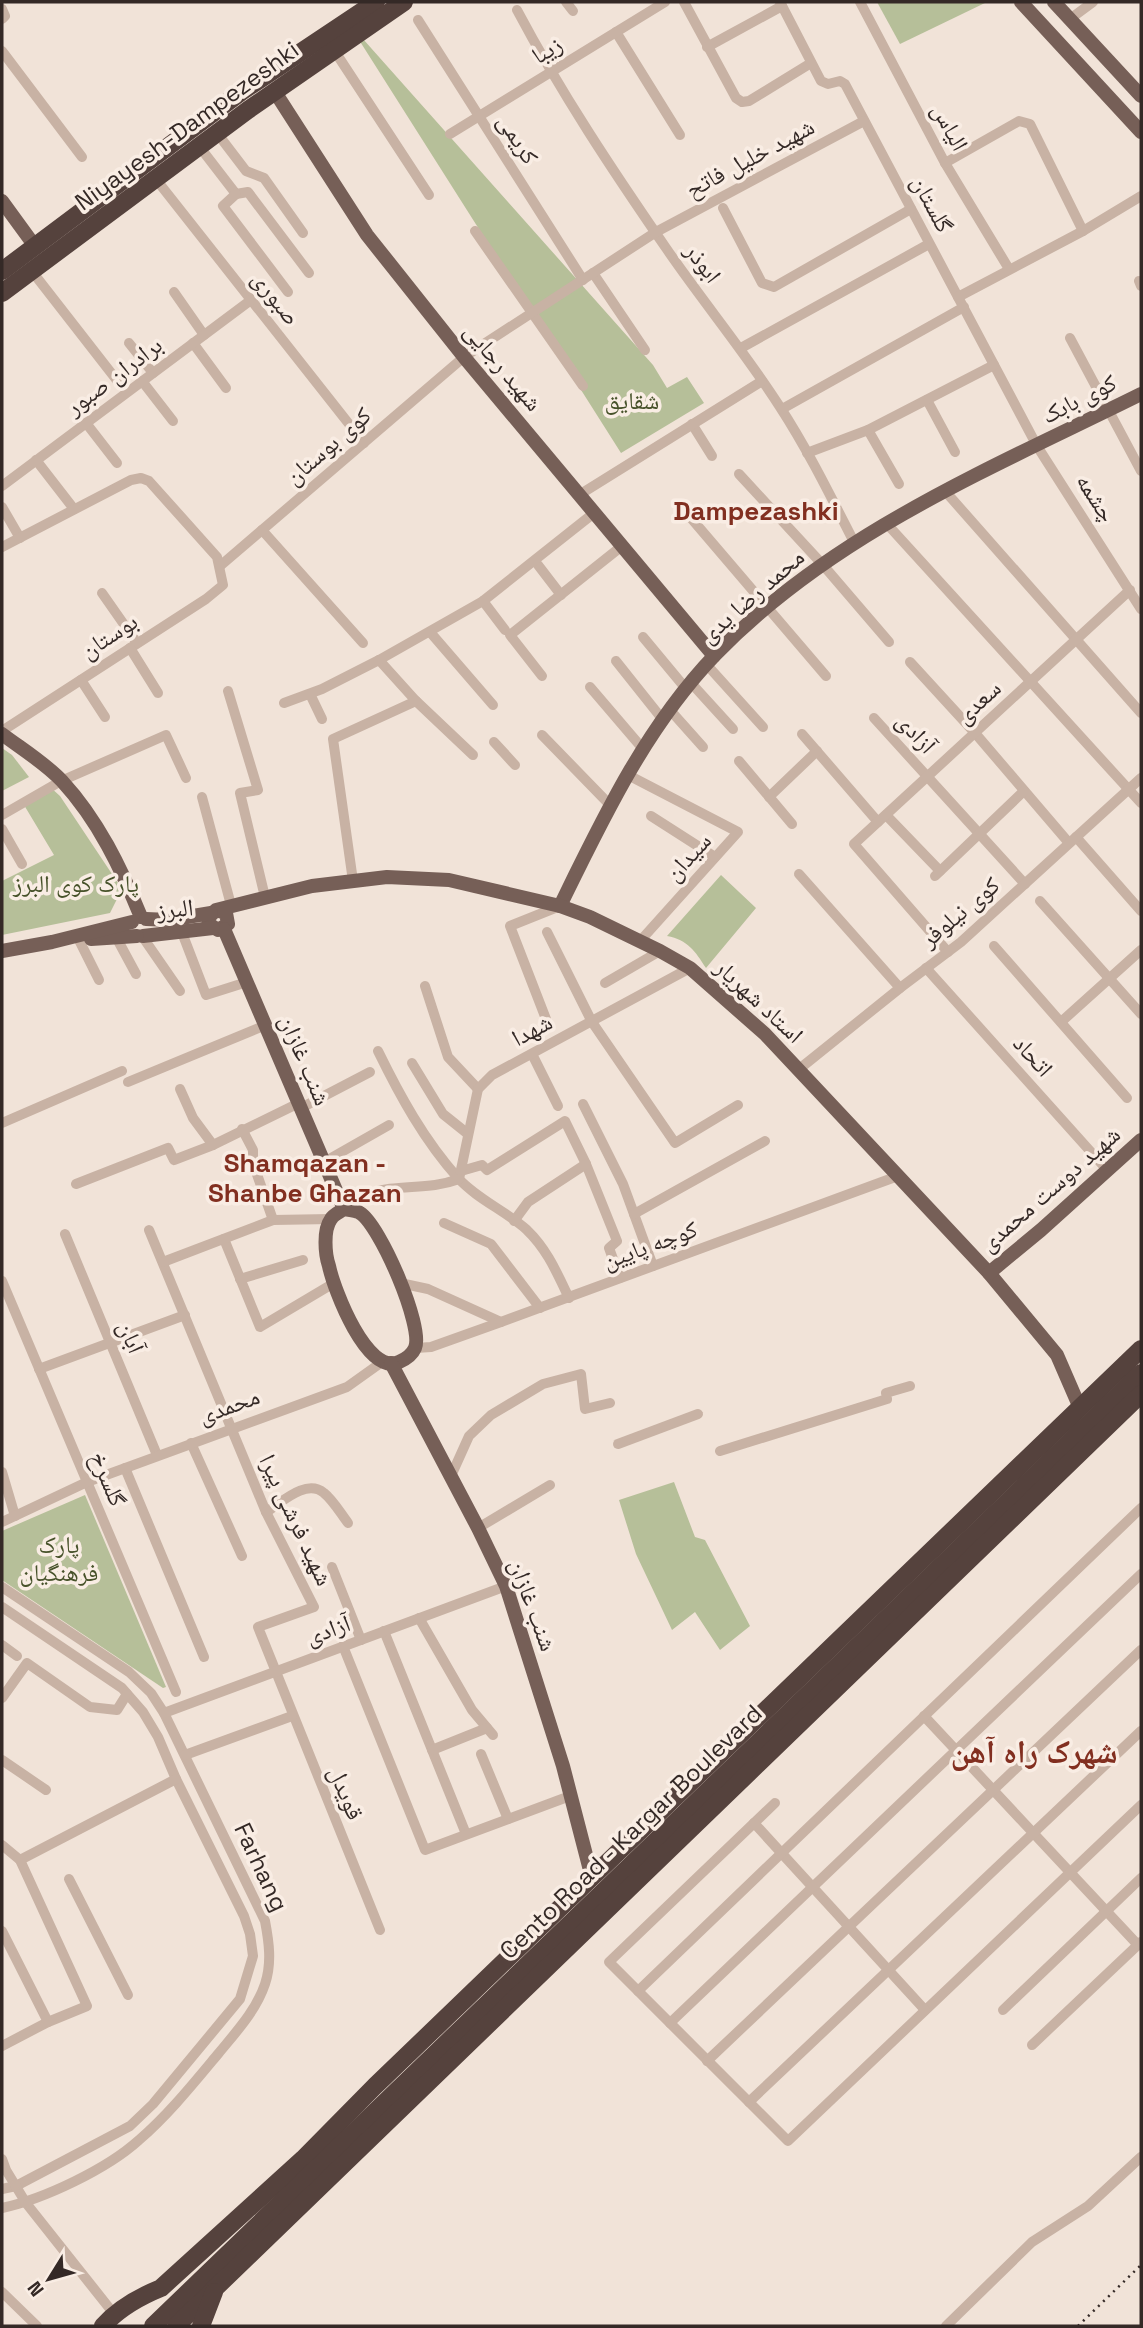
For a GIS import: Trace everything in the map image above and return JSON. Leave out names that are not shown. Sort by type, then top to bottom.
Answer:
[{"type":"highway","name":"Niyayesh-Dampezeshki","points":[[2,271],[240,92],[376,2]]},
{"type":"highway","name":"Niyayesh-Dampezeshki","points":[[2,293],[199,146],[404,2]]},
{"type":"highway","points":[[160,2288],[303,2159],[375,2086],[592,1878],[769,1720],[1141,1349]]},
{"type":"highway","name":"Cento Road - Kargar Boulevard","points":[[176,2326],[209,2284],[769,1720],[1141,1373]]},
{"type":"highway","name":"Cento Road - Kargar Boulevard","points":[[153,2326],[209,2284],[1141,1394]]},
{"type":"highway","points":[[109,2320],[143,2295],[160,2288],[209,2284],[201,2326]]},
{"type":"main road","points":[[1021,2],[1141,132]]},
{"type":"main road","points":[[1054,2],[1141,96]]},
{"type":"main road","name":"شهید رجایی","points":[[275,92],[367,235],[464,357],[622,546],[711,661]]},
{"type":"main road","points":[[2,201],[34,245]]},
{"type":"main road","name":"کوی بابک","points":[[1037,446],[1141,394]]},
{"type":"main road","name":"محمد رضا یدی","points":[[560,906],[610,805],[643,749],[711,661],[766,608],[855,542],[945,491],[1037,446]]},
{"type":"main road","points":[[2,733],[61,780],[104,838],[132,895],[140,926]]},
{"type":"main road","name":"استاد شهریار","points":[[213,911],[312,886],[387,877],[449,880],[560,906],[641,940],[690,968],[765,1034],[989,1273],[1057,1355],[1080,1408]]},
{"type":"main road","name":"استاد شهریار","points":[[221,927],[265,897]]},
{"type":"main road","name":"البرز","points":[[2,951],[213,911]]},
{"type":"main road","name":"شنب غازان","points":[[213,911],[226,913],[221,927],[344,1209]]},
{"type":"main road","name":"البرز","points":[[52,942],[116,937],[140,926],[181,930],[221,927]]},
{"type":"main road","name":"شهید دوست محمدی","points":[[989,1273],[1141,1140]]},
{"type":"main road","points":[[331,1219],[344,1209],[359,1212],[375,1230],[390,1256],[417,1331],[416,1348],[408,1357],[395,1364],[386,1362]]},
{"type":"main road","name":"شنب غازان","points":[[331,1219],[326,1239],[328,1265],[353,1327],[386,1362],[451,1476],[506,1586],[592,1878]]},
{"type":"street","name":"زیبا","points":[[450,134],[665,2]]},
{"type":"street","points":[[684,2],[736,98],[742,102],[811,63]]},
{"type":"street","name":"الیاس","points":[[860,2],[945,163],[1009,269]]},
{"type":"street","points":[[1070,19],[1093,2]]},
{"type":"street","points":[[707,47],[781,4]]},
{"type":"street","name":"گلستان","points":[[781,4],[824,84],[843,82],[1037,446]]},
{"type":"street","points":[[2,9],[5,16],[2,19]]},
{"type":"street","name":"ابوذر","points":[[517,10],[550,72],[656,232],[782,409],[855,542]]},
{"type":"street","name":"کریمی","points":[[418,20],[583,280]]},
{"type":"street","points":[[616,32],[680,135]]},
{"type":"street","points":[[334,50],[429,195]]},
{"type":"street","points":[[2,51],[82,157]]},
{"type":"street","name":"شهید خلیل فاتح","points":[[583,280],[656,232],[864,121]]},
{"type":"street","points":[[945,163],[1019,121],[1030,124],[1083,230]]},
{"type":"street","points":[[217,133],[246,171],[264,178],[303,233]]},
{"type":"street","name":"صبوری","points":[[199,146],[236,194],[248,192],[309,273]]},
{"type":"street","name":"صبوری","points":[[155,178],[364,443]]},
{"type":"street","points":[[236,194],[223,206],[288,292]]},
{"type":"street","points":[[782,409],[961,302],[1009,269],[1141,196]]},
{"type":"street","points":[[723,208],[762,283],[774,287],[911,209]]},
{"type":"street","points":[[475,231],[583,386]]},
{"type":"street","points":[[741,348],[929,244]]},
{"type":"street","points":[[31,270],[120,383]]},
{"type":"street","points":[[593,273],[645,350]]},
{"type":"street","name":"کوی بوستان","points":[[220,566],[464,357],[583,280]]},
{"type":"street","points":[[174,292],[204,335]]},
{"type":"street","name":"برادران صبور","points":[[2,486],[251,300]]},
{"type":"street","points":[[1070,338],[1141,471]]},
{"type":"street","points":[[129,343],[153,373]]},
{"type":"street","points":[[193,343],[226,388]]},
{"type":"street","points":[[807,453],[868,430],[994,365]]},
{"type":"street","points":[[142,381],[173,421]]},
{"type":"street","points":[[579,495],[762,381]]},
{"type":"street","points":[[927,400],[955,452]]},
{"type":"street","points":[[86,423],[117,463]]},
{"type":"street","points":[[692,424],[712,456]]},
{"type":"street","points":[[868,430],[899,484]]},
{"type":"street","name":"چشمه","points":[[1037,446],[1141,609]]},
{"type":"street","points":[[36,460],[74,509]]},
{"type":"street","points":[[738,474],[823,565],[889,642]]},
{"type":"street","points":[[2,547],[131,480],[141,478],[149,481],[216,556],[220,566]]},
{"type":"street","points":[[945,491],[1141,713]]},
{"type":"street","points":[[679,504],[826,676]]},
{"type":"street","points":[[2,507],[20,538]]},
{"type":"street","points":[[284,703],[310,694],[379,660],[483,601],[594,513]]},
{"type":"street","points":[[887,524],[1141,803]]},
{"type":"street","points":[[262,530],[363,643]]},
{"type":"street","points":[[542,676],[510,635],[622,546]]},
{"type":"street","points":[[538,565],[561,595]]},
{"type":"street","name":"بوستان","points":[[2,733],[206,599],[223,585],[220,566]]},
{"type":"street","name":"سعدی","points":[[948,952],[854,844],[1129,590]]},
{"type":"street","points":[[102,593],[158,693]]},
{"type":"street","points":[[483,601],[505,629]]},
{"type":"street","points":[[430,632],[493,705]]},
{"type":"street","points":[[643,637],[733,729]]},
{"type":"street","points":[[379,660],[416,701],[473,755]]},
{"type":"street","points":[[616,661],[667,715],[703,747]]},
{"type":"street","points":[[711,661],[763,727]]},
{"type":"street","points":[[910,662],[1024,791],[1141,911]]},
{"type":"street","points":[[80,680],[105,717]]},
{"type":"street","points":[[590,687],[643,749]]},
{"type":"street","points":[[228,691],[258,790],[240,793],[265,897]]},
{"type":"street","points":[[310,694],[322,719]]},
{"type":"street","points":[[353,881],[333,739],[416,701]]},
{"type":"street","name":"آزادی","points":[[874,718],[1025,884]]},
{"type":"street","points":[[802,734],[937,873],[1024,791]]},
{"type":"street","points":[[2,815],[61,780],[166,735],[186,778]]},
{"type":"street","points":[[542,735],[610,805]]},
{"type":"street","points":[[494,742],[515,765]]},
{"type":"street","points":[[769,797],[817,751]]},
{"type":"street","points":[[739,761],[792,824]]},
{"type":"street","name":"سیدان","points":[[628,775],[738,832],[641,940]]},
{"type":"street","name":"کوی نیلوفر","points":[[798,1070],[948,952],[1141,778]]},
{"type":"street","points":[[202,797],[232,905]]},
{"type":"street","points":[[651,816],[715,857]]},
{"type":"street","points":[[2,830],[22,864]]},
{"type":"street","points":[[799,874],[900,988]]},
{"type":"street","points":[[1040,901],[1141,1014]]},
{"type":"street","points":[[546,1019],[510,926],[560,906]]},
{"type":"street","points":[[140,926],[180,991]]},
{"type":"street","points":[[181,930],[206,995],[247,982]]},
{"type":"street","points":[[547,932],[592,1022],[676,1143],[738,1105]]},
{"type":"street","points":[[116,937],[136,974]]},
{"type":"street","points":[[79,940],[99,980]]},
{"type":"street","points":[[994,946],[1127,1098]]},
{"type":"street","points":[[1061,1022],[1141,950]]},
{"type":"street","points":[[605,983],[660,951]]},
{"type":"street","name":"شهدا","points":[[478,1089],[492,1075],[690,968]]},
{"type":"street","name":"اتحاد","points":[[926,968],[1108,1171]]},
{"type":"street","points":[[425,986],[448,1057],[478,1089],[460,1175]]},
{"type":"street","points":[[128,1082],[266,1025]]},
{"type":"street","points":[[377,1051],[402,1102],[460,1175],[544,1247],[569,1298]]},
{"type":"street","points":[[532,1054],[558,1107]]},
{"type":"street","points":[[412,1063],[443,1114],[468,1133]]},
{"type":"street","points":[[2,1123],[122,1071]]},
{"type":"street","points":[[76,1184],[168,1148],[174,1160],[213,1145],[242,1129],[370,1072]]},
{"type":"street","points":[[180,1089],[193,1118],[213,1145]]},
{"type":"street","points":[[583,1104],[623,1184],[653,1266]]},
{"type":"street","points":[[344,1209],[365,1194],[395,1187],[431,1188],[482,1165],[487,1170],[565,1121],[586,1164],[617,1241],[608,1248],[620,1278]]},
{"type":"street","points":[[324,1162],[389,1125]]},
{"type":"street","points":[[242,1129],[253,1150],[253,1163],[273,1220]]},
{"type":"street","points":[[634,1214],[765,1141]]},
{"type":"street","points":[[514,1221],[528,1202],[586,1164]]},
{"type":"street","name":"کوچه پایین","points":[[416,1348],[431,1347],[569,1298],[898,1176]]},
{"type":"street","points":[[163,1262],[273,1220],[331,1219]]},
{"type":"street","points":[[444,1223],[491,1244],[540,1308]]},
{"type":"street","name":"شهید فرشی پیرا","points":[[149,1230],[266,1513],[314,1607],[258,1627],[274,1672]]},
{"type":"street","name":"آبان","points":[[65,1234],[158,1455]]},
{"type":"street","points":[[224,1239],[260,1327],[334,1283]]},
{"type":"street","points":[[240,1279],[303,1260]]},
{"type":"street","name":"گلسرخ","points":[[2,1281],[176,1692]]},
{"type":"street","points":[[400,1283],[428,1289],[501,1322]]},
{"type":"street","points":[[39,1369],[185,1315]]},
{"type":"street","name":"محمدی","points":[[2,1522],[87,1482],[347,1387],[386,1362]]},
{"type":"street","points":[[451,1476],[469,1436],[491,1415],[543,1384],[580,1374],[585,1409],[610,1403]]},
{"type":"street","points":[[720,1451],[887,1399],[886,1393],[910,1386]]},
{"type":"street","points":[[618,1444],[698,1414]]},
{"type":"street","points":[[191,1443],[242,1556]]},
{"type":"street","points":[[125,1468],[205,1657]]},
{"type":"street","points":[[2,1472],[15,1516]]},
{"type":"street","points":[[478,1528],[550,1485]]},
{"type":"street","points":[[266,1513],[303,1489],[317,1490],[324,1492],[348,1523]]},
{"type":"street","points":[[638,1991],[1141,1508]]},
{"type":"street","points":[[1132,1517],[1141,1526]]},
{"type":"street","points":[[332,1567],[361,1640]]},
{"type":"street","points":[[670,2023],[1141,1574]]},
{"type":"street","name":"آزادی","points":[[164,1713],[506,1586]]},
{"type":"street","name":"Farhang","points":[[2,1587],[130,1672],[151,1693],[164,1713],[265,1921],[270,1951],[266,1982],[255,2007],[166,2114],[138,2142],[104,2165],[26,2203],[2,2207]]},
{"type":"street","name":"Farhang","points":[[2,1607],[122,1688],[143,1712],[158,1737],[244,1916],[253,1956],[240,1999],[153,2104],[130,2126],[16,2186],[2,2189]]},
{"type":"street","points":[[419,1618],[472,1710],[490,1731],[432,1750]]},
{"type":"street","points":[[384,1631],[466,1834]]},
{"type":"street","points":[[2,1646],[17,1656]]},
{"type":"street","points":[[344,1646],[425,1850],[570,1796]]},
{"type":"street","points":[[707,2061],[1141,1650]]},
{"type":"street","points":[[2,1698],[27,1663],[90,1707],[117,1710],[127,1694]]},
{"type":"street","name":"قویدل","points":[[274,1672],[380,1930]]},
{"type":"street","points":[[185,1755],[292,1716]]},
{"type":"street","points":[[924,1716],[1106,1911],[1140,1943],[1032,2045]]},
{"type":"street","points":[[749,2102],[1141,1731]]},
{"type":"street","points":[[481,1754],[508,1819]]},
{"type":"street","points":[[2,1760],[46,1790]]},
{"type":"street","points":[[20,1860],[176,1779]]},
{"type":"street","points":[[775,1803],[609,1962],[788,2141],[1141,1805]]},
{"type":"street","points":[[754,1823],[925,2011]]},
{"type":"street","points":[[2,1845],[20,1860],[87,2006],[48,2022],[2,2046]]},
{"type":"street","points":[[1003,2010],[1141,1878]]},
{"type":"street","points":[[69,1879],[128,1995]]},
{"type":"street","points":[[250,1934],[267,1930]]},
{"type":"street","points":[[2,1931],[48,2022]]},
{"type":"street","points":[[946,2326],[1032,2242],[1088,2206],[1141,2157]]},
{"type":"street","points":[[2,2160],[26,2203],[109,2320]]},
{"type":"street","points":[[2,2292],[37,2326]]},
{"type":"green space","points":[[877,2],[987,2],[900,44]]},
{"type":"green space","name":"شقایق","points":[[347,21],[653,365],[667,388],[687,377],[704,403],[621,453]]},
{"type":"green space","points":[[2,748],[12,755],[29,777],[2,791]]},
{"type":"green space","name":"پارک کوی البرز","points":[[50,787],[60,796],[122,889],[110,913],[2,935],[2,881],[54,855],[24,805]]},
{"type":"green space","points":[[721,875],[756,908],[706,968],[690,947],[667,936]]},
{"type":"green space","points":[[674,1482],[695,1537],[705,1540],[750,1626],[720,1650],[695,1612],[672,1630],[636,1554],[619,1500]]},
{"type":"green space","name":"پارک فرهنگیان","points":[[85,1495],[166,1687],[163,1688],[2,1580],[2,1531]]},
{"type":"railway","points":[[1078,2326],[1141,2265]]},
{"type":"district","name":"Dampezashki","points":[[756,511]]},
{"type":"district","name":"Shamqazan - Shanbe Ghazan","points":[[305,1178]]},
{"type":"district","name":"شهرک راه آهن","points":[[1034,1752]]}]
